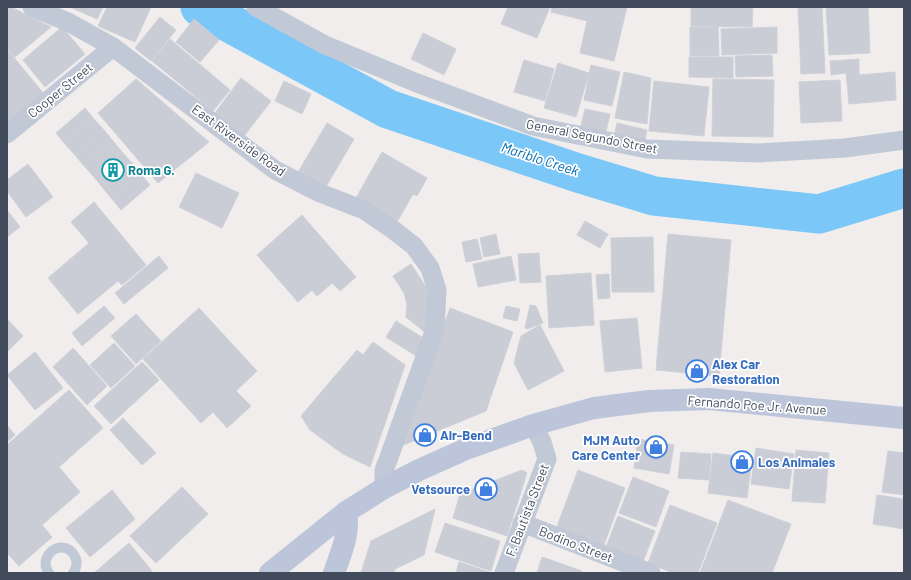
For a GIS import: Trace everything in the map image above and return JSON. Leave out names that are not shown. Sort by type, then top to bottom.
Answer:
[{"type":"main road","name":"Fernando Poe Jr. Avenue","points":[[270,573],[346,512],[384,488],[419,470],[466,449],[532,425],[594,408],[649,401],[709,399],[904,418]]},
{"type":"main road","points":[[334,573],[347,534],[348,523],[346,512]]},
{"type":"street","name":"East Riverside Road","points":[[32,7],[68,22],[113,47],[275,170],[320,193],[364,210],[414,246],[430,268],[437,290],[436,328],[384,470],[384,488]]},
{"type":"street","name":"General Segundo Street","points":[[256,7],[325,45],[417,83],[533,126],[655,150],[758,152],[845,148],[904,140]]},
{"type":"street","name":"Cooper Street","points":[[7,134],[113,47]]},
{"type":"street","name":"F. Bautista Street","points":[[504,573],[547,459],[542,442],[532,425]]},
{"type":"street","name":"Bodino Street","points":[[522,524],[651,573]]},
{"type":"lane","points":[[49,573],[46,566],[48,555],[51,551],[60,548],[70,550],[76,558],[77,564],[74,573]]},
{"type":"building","points":[[7,7],[11,7],[51,27],[15,57],[7,48]]},
{"type":"building","points":[[70,7],[103,7],[97,19]]},
{"type":"building","points":[[107,7],[151,7],[135,42],[98,26]]},
{"type":"building","points":[[508,7],[550,7],[537,38],[501,24]]},
{"type":"building","points":[[552,7],[627,7],[614,61],[580,53],[587,21],[551,12]]},
{"type":"building","points":[[691,7],[753,7],[752,27],[691,26]]},
{"type":"building","points":[[798,7],[822,7],[825,73],[801,74]]},
{"type":"building","points":[[826,7],[868,7],[870,53],[829,55]]},
{"type":"building","points":[[160,17],[176,30],[151,61],[135,48]]},
{"type":"building","points":[[194,19],[219,40],[200,62],[176,42]]},
{"type":"building","points":[[62,27],[85,54],[45,87],[23,60]]},
{"type":"building","points":[[690,27],[718,27],[719,56],[690,56]]},
{"type":"building","points":[[777,27],[777,53],[722,55],[721,29]]},
{"type":"building","points":[[423,33],[456,49],[444,75],[411,59]]},
{"type":"building","points":[[170,39],[230,90],[213,111],[152,61]]},
{"type":"building","points":[[7,49],[44,94],[7,126]]},
{"type":"building","points":[[772,55],[773,76],[736,77],[735,56]]},
{"type":"building","points":[[689,57],[733,57],[733,78],[689,77]]},
{"type":"building","points":[[859,59],[859,75],[895,72],[896,100],[849,104],[846,73],[831,75],[830,61]]},
{"type":"building","points":[[524,60],[554,69],[545,101],[514,92]]},
{"type":"building","points":[[558,63],[589,73],[576,117],[544,108]]},
{"type":"building","points":[[591,65],[620,72],[612,106],[584,100]]},
{"type":"building","points":[[624,72],[651,78],[647,124],[615,118]]},
{"type":"building","points":[[241,78],[271,101],[244,136],[215,113]]},
{"type":"building","points":[[136,79],[209,142],[158,183],[98,113]]},
{"type":"building","points":[[713,79],[774,80],[773,137],[712,136]]},
{"type":"building","points":[[840,80],[842,121],[801,123],[799,82]]},
{"type":"building","points":[[284,81],[311,94],[302,114],[275,101]]},
{"type":"building","points":[[654,81],[709,87],[704,136],[649,131]]},
{"type":"building","points":[[85,108],[94,119],[65,144],[56,133]]},
{"type":"building","points":[[585,109],[610,114],[605,136],[580,130]]},
{"type":"building","points":[[94,119],[104,130],[75,155],[65,144]]},
{"type":"building","points":[[327,123],[354,139],[324,190],[297,174]]},
{"type":"building","points":[[617,123],[647,130],[644,144],[614,137]]},
{"type":"building","points":[[104,130],[113,141],[84,166],[75,155]]},
{"type":"building","points":[[113,141],[122,152],[94,177],[84,166]]},
{"type":"building","name":"Roma G.","points":[[122,152],[132,163],[103,188],[94,177]]},
{"type":"building","points":[[382,152],[427,178],[417,196],[413,194],[397,222],[356,198]]},
{"type":"building","points":[[132,163],[141,174],[112,199],[103,188]]},
{"type":"building","points":[[28,164],[53,197],[26,217],[7,191],[7,180]]},
{"type":"building","points":[[196,173],[239,193],[222,228],[179,207]]},
{"type":"building","points":[[141,174],[150,185],[121,210],[112,199]]},
{"type":"building","points":[[94,202],[146,265],[122,285],[118,281],[78,314],[48,278],[89,243],[71,222]]},
{"type":"building","points":[[7,210],[20,227],[7,237]]},
{"type":"building","points":[[302,215],[356,277],[340,291],[332,283],[317,296],[312,290],[298,302],[257,255]]},
{"type":"building","points":[[585,221],[608,234],[600,248],[577,235]]},
{"type":"building","points":[[496,234],[500,254],[484,257],[480,238]]},
{"type":"building","points":[[668,234],[731,240],[719,376],[656,370]]},
{"type":"building","points":[[653,237],[654,292],[612,292],[611,238]]},
{"type":"building","points":[[477,239],[482,259],[466,262],[462,242]]},
{"type":"building","points":[[539,253],[541,282],[520,283],[518,254]]},
{"type":"building","points":[[159,256],[168,268],[124,304],[115,293]]},
{"type":"building","points":[[511,256],[516,280],[478,287],[473,264]]},
{"type":"building","points":[[411,264],[426,287],[429,298],[427,334],[406,317],[407,304],[404,293],[393,276]]},
{"type":"building","points":[[591,273],[594,325],[549,328],[546,276]]},
{"type":"building","points":[[609,274],[610,298],[598,299],[596,275]]},
{"type":"building","points":[[530,305],[536,306],[543,323],[527,329],[525,328]]},
{"type":"building","points":[[104,306],[115,318],[82,346],[72,333]]},
{"type":"building","points":[[506,306],[520,309],[517,321],[503,318]]},
{"type":"building","points":[[199,308],[257,371],[236,391],[251,406],[227,428],[213,412],[201,423],[143,359]]},
{"type":"building","points":[[450,308],[513,332],[486,411],[401,446]]},
{"type":"building","points":[[136,314],[161,341],[136,364],[111,336]]},
{"type":"building","points":[[637,318],[642,368],[605,372],[600,321]]},
{"type":"building","points":[[7,319],[23,336],[7,352]]},
{"type":"building","points":[[396,321],[428,341],[418,357],[386,337]]},
{"type":"building","points":[[540,325],[564,371],[528,390],[514,363],[521,336]]},
{"type":"building","points":[[373,342],[405,365],[370,467],[343,454],[310,430],[301,416],[357,350],[363,355]]},
{"type":"building","points":[[114,343],[135,366],[111,388],[90,365]]},
{"type":"building","points":[[73,348],[107,386],[87,405],[53,367]]},
{"type":"building","points":[[35,352],[63,388],[35,410],[7,375]]},
{"type":"building","points":[[142,362],[159,380],[111,424],[94,406]]},
{"type":"building","points":[[69,390],[103,428],[59,467],[80,492],[42,525],[52,537],[19,566],[7,553],[7,445]]},
{"type":"building","points":[[123,418],[156,453],[142,465],[110,430]]},
{"type":"building","points":[[7,425],[15,435],[7,442]]},
{"type":"building","points":[[638,439],[674,445],[669,474],[634,468]]},
{"type":"building","points":[[756,448],[794,454],[789,489],[751,484]]},
{"type":"building","points":[[796,450],[829,453],[825,503],[792,501]]},
{"type":"building","points":[[888,451],[904,453],[904,495],[882,492]]},
{"type":"building","points":[[681,452],[711,454],[709,480],[678,478]]},
{"type":"building","points":[[713,453],[752,458],[747,498],[708,493]]},
{"type":"building","points":[[522,470],[527,473],[507,536],[453,518],[460,494]]},
{"type":"building","points":[[578,470],[625,488],[602,550],[555,532]]},
{"type":"building","points":[[633,477],[669,491],[656,527],[619,513]]},
{"type":"building","points":[[182,487],[208,514],[156,563],[130,536]]},
{"type":"building","points":[[112,490],[135,519],[90,557],[66,528]]},
{"type":"building","points":[[877,495],[904,499],[904,529],[873,524]]},
{"type":"building","points":[[728,500],[791,524],[772,573],[700,573]]},
{"type":"building","points":[[670,505],[717,523],[698,573],[673,573],[648,563]]},
{"type":"building","points":[[435,509],[424,555],[395,569],[394,573],[361,573],[371,541]]},
{"type":"building","points":[[618,516],[655,531],[642,564],[605,550]]},
{"type":"building","points":[[445,523],[500,541],[491,571],[435,552]]},
{"type":"building","points":[[129,543],[152,571],[149,573],[94,573]]},
{"type":"building","points":[[542,557],[582,571],[581,573],[537,573]]},
{"type":"building","points":[[459,562],[489,572],[489,573],[456,573]]},
{"type":"waterway","name":"Mariblo Creek","points":[[200,7],[388,109],[578,173],[654,196],[819,214],[904,188]]},
{"type":"place","name":"Roma G.","points":[[113,170]]},
{"type":"place","name":"Alex Car Restoration","points":[[697,371]]},
{"type":"place","name":"Air-Bend","points":[[425,435]]},
{"type":"place","name":"MJM Auto Care Center","points":[[656,447]]},
{"type":"place","name":"Los Animales","points":[[742,462]]},
{"type":"place","name":"Vetsource","points":[[486,489]]}]
